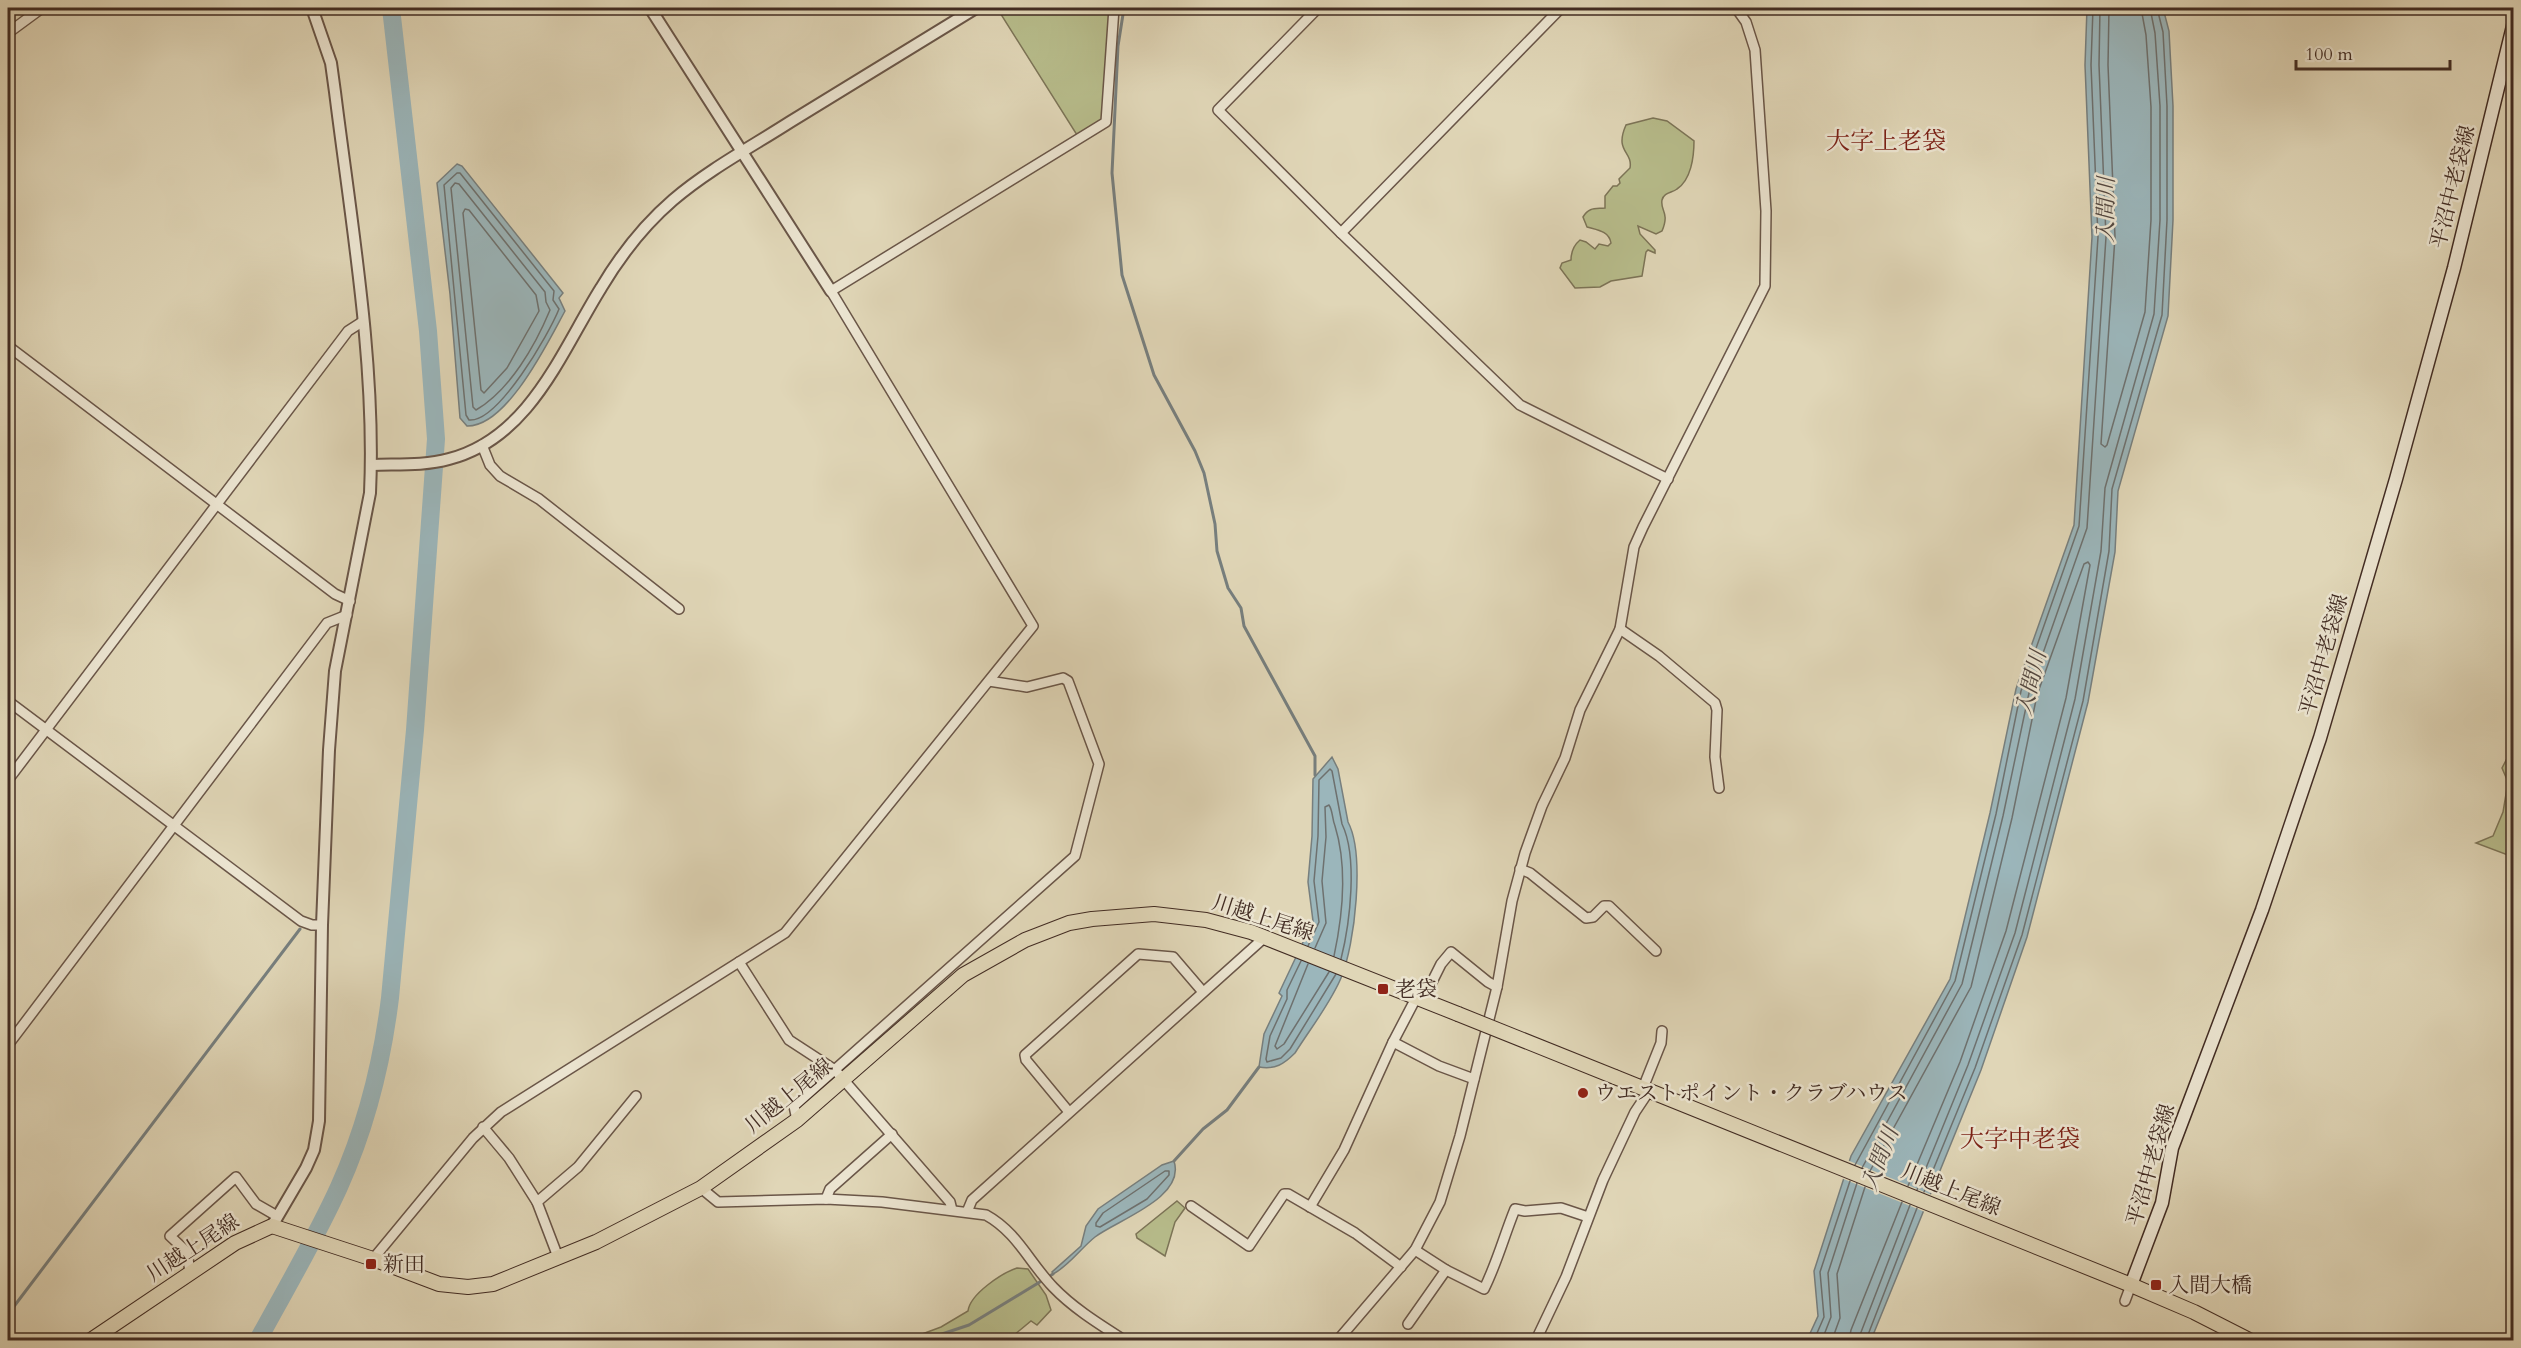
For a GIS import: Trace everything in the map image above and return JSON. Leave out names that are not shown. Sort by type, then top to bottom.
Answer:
[{"type":"main road","name":"平沼中老袋線","points":[[2125,1282],[2163,1203],[2172,1148],[2247,952],[2320,738],[2396,479],[2454,268],[2514,22]]},
{"type":"main road","name":"川越上尾線","points":[[92,1341],[190,1272],[274,1221],[300,1234],[439,1284],[468,1287],[493,1284],[630,1226],[700,1188],[797,1120],[840,1075],[963,975],[1008,948],[1047,931],[1092,919],[1154,914],[1206,920],[1265,937],[2125,1282],[2194,1312],[2249,1341]]},
{"type":"street","points":[[8,33],[42,8]]},
{"type":"street","points":[[190,1272],[187,1252],[170,1236],[236,1177],[256,1204],[274,1221],[306,1168],[314,1150],[320,1121],[322,925],[330,738],[336,671],[370,493],[372,465],[370,403],[362,322],[331,63],[312,8]]},
{"type":"street","points":[[373,1259],[483,1127],[521,1099],[785,933],[1033,626],[1032,620],[831,291],[650,8]]},
{"type":"street","points":[[372,465],[424,464],[446,460],[482,446],[501,434],[524,413],[547,379],[611,271],[652,220],[689,186],[976,8]]},
{"type":"street","points":[[831,291],[1106,122],[1114,8]]},
{"type":"street","points":[[1318,8],[1218,110],[1341,233],[1521,405],[1668,479]]},
{"type":"street","points":[[1341,233],[1561,8]]},
{"type":"street","points":[[1338,1341],[1415,1250],[1440,1202],[1497,987],[1512,901],[1533,828],[1564,758],[1580,710],[1620,629],[1634,547],[1765,286],[1766,211],[1755,50],[1746,22],[1736,8]]},
{"type":"street","points":[[8,780],[348,331],[362,322]]},
{"type":"street","points":[[8,346],[335,594],[350,601]]},
{"type":"street","points":[[482,446],[490,465],[500,476],[539,499],[679,609]]},
{"type":"street","points":[[8,1045],[327,623],[347,615]]},
{"type":"street","points":[[1620,629],[1659,656],[1715,703],[1717,710],[1715,757],[1719,788]]},
{"type":"street","points":[[840,1075],[1076,856],[1099,764],[1068,681],[1063,678],[1027,687],[989,681]]},
{"type":"street","points":[[8,701],[301,921],[312,926],[322,925]]},
{"type":"street","points":[[1520,869],[1530,873],[1586,918],[1593,917],[1604,906],[1609,906],[1656,951]]},
{"type":"street","points":[[967,1212],[972,1200],[1265,937]]},
{"type":"street","points":[[1310,1207],[1344,1150],[1393,1042],[1441,964],[1451,952],[1497,987]]},
{"type":"street","points":[[1070,1112],[1026,1060],[1025,1055],[1138,954],[1173,957],[1203,992]]},
{"type":"street","points":[[739,962],[789,1040],[840,1075],[950,1202],[952,1210]]},
{"type":"street","points":[[1536,1341],[1566,1277],[1588,1217],[1635,1112],[1650,1091],[1662,1031]]},
{"type":"street","points":[[1393,1042],[1439,1066],[1474,1079]]},
{"type":"street","points":[[537,1202],[578,1167],[636,1096]]},
{"type":"street","points":[[483,1127],[509,1158],[537,1202],[558,1257]]},
{"type":"street","points":[[826,1198],[830,1189],[892,1134]]},
{"type":"street","points":[[700,1188],[718,1202],[826,1198],[986,1215],[1002,1223],[1051,1285],[1068,1301],[1124,1341]]},
{"type":"street","points":[[1191,1206],[1249,1246],[1284,1194],[1355,1233],[1401,1267]]},
{"type":"street","points":[[1415,1250],[1446,1270],[1484,1289],[1497,1265],[1497,1254],[1515,1209],[1525,1211],[1560,1208],[1588,1217]]},
{"type":"street","points":[[1408,1324],[1446,1270]]},
{"type":"street","points":[[2125,1282],[2125,1301]]},
{"type":"green space","points":[[997,8],[1110,8],[1102,120],[1077,135]]},
{"type":"green space","points":[[1653,118],[1667,121],[1694,141],[1692,161],[1686,180],[1677,189],[1664,195],[1662,200],[1665,220],[1662,231],[1656,234],[1638,226],[1640,234],[1655,250],[1655,253],[1648,250],[1646,252],[1642,276],[1611,281],[1600,287],[1575,288],[1560,268],[1562,263],[1571,260],[1576,244],[1580,240],[1595,249],[1599,244],[1608,246],[1611,243],[1605,233],[1587,227],[1583,217],[1590,210],[1605,208],[1605,196],[1613,186],[1620,183],[1619,179],[1630,168],[1629,158],[1622,141],[1626,125]]},
{"type":"green space","points":[[2513,747],[2513,857],[2476,843],[2493,836],[2503,812],[2508,782],[2502,768]]},
{"type":"green space","points":[[1177,1201],[1185,1208],[1175,1222],[1165,1256],[1137,1238],[1136,1234]]},
{"type":"green space","points":[[1017,1268],[1028,1269],[1046,1295],[1051,1310],[1037,1325],[1031,1321],[1008,1340],[906,1340],[941,1327],[968,1311],[970,1304],[980,1291],[1003,1274]]},
{"type":"water","name":"入間川","points":[[2087,8],[2163,8],[2169,31],[2173,106],[2173,220],[2168,316],[2118,491],[2115,552],[2088,702],[2027,937],[1981,1070],[1871,1340],[1807,1340],[1818,1316],[1814,1271],[1851,1156],[1950,979],[1990,813],[2016,689],[2074,525],[2092,237],[2085,65]]},
{"type":"water","points":[[457,164],[462,166],[563,293],[559,298],[565,311],[537,361],[511,398],[497,413],[482,423],[467,426],[460,418],[450,294],[437,183]]},
{"type":"water","points":[[1332,757],[1338,769],[1356,855],[1354,923],[1346,963],[1331,997],[1295,1053],[1279,1065],[1270,1068],[1259,1067],[1264,1034],[1282,996],[1279,993],[1313,921],[1308,882],[1313,779]]},
{"type":"water","points":[[1174,1161],[1175,1174],[1170,1186],[1160,1197],[1095,1237],[1064,1267],[1053,1274],[1052,1272],[1081,1246],[1086,1226],[1098,1209],[1162,1165]]},
{"type":"pier","points":[[1847,1160],[1932,1195],[1925,1212],[1841,1178]]},
{"type":"waterway","points":[[258,1340],[300,1265],[349,1164],[372,1094],[390,998],[415,730],[436,439],[428,331],[391,8]]},
{"type":"waterway","points":[[1124,8],[1118,46],[1112,173],[1122,275],[1154,375],[1195,451],[1204,473],[1215,524],[1217,551],[1228,588],[1241,608],[1244,626],[1315,756],[1315,775]]},
{"type":"waterway","points":[[8,1310],[12,1309],[300,929]]},
{"type":"waterway","points":[[1174,1161],[1203,1129],[1227,1110],[1259,1067]]},
{"type":"waterway","points":[[924,1340],[969,1325],[1053,1274]]},
{"type":"place","name":"老袋","points":[[1383,989]]},
{"type":"place","name":"ウエストポイント・クラブハウス","points":[[1583,1093]]},
{"type":"place","name":"新田","points":[[371,1264]]},
{"type":"place","name":"入間大橋","points":[[2156,1285]]},
{"type":"district","name":"大字上老袋","points":[[1886,141]]},
{"type":"district","name":"大字中老袋","points":[[2020,1139]]}]
